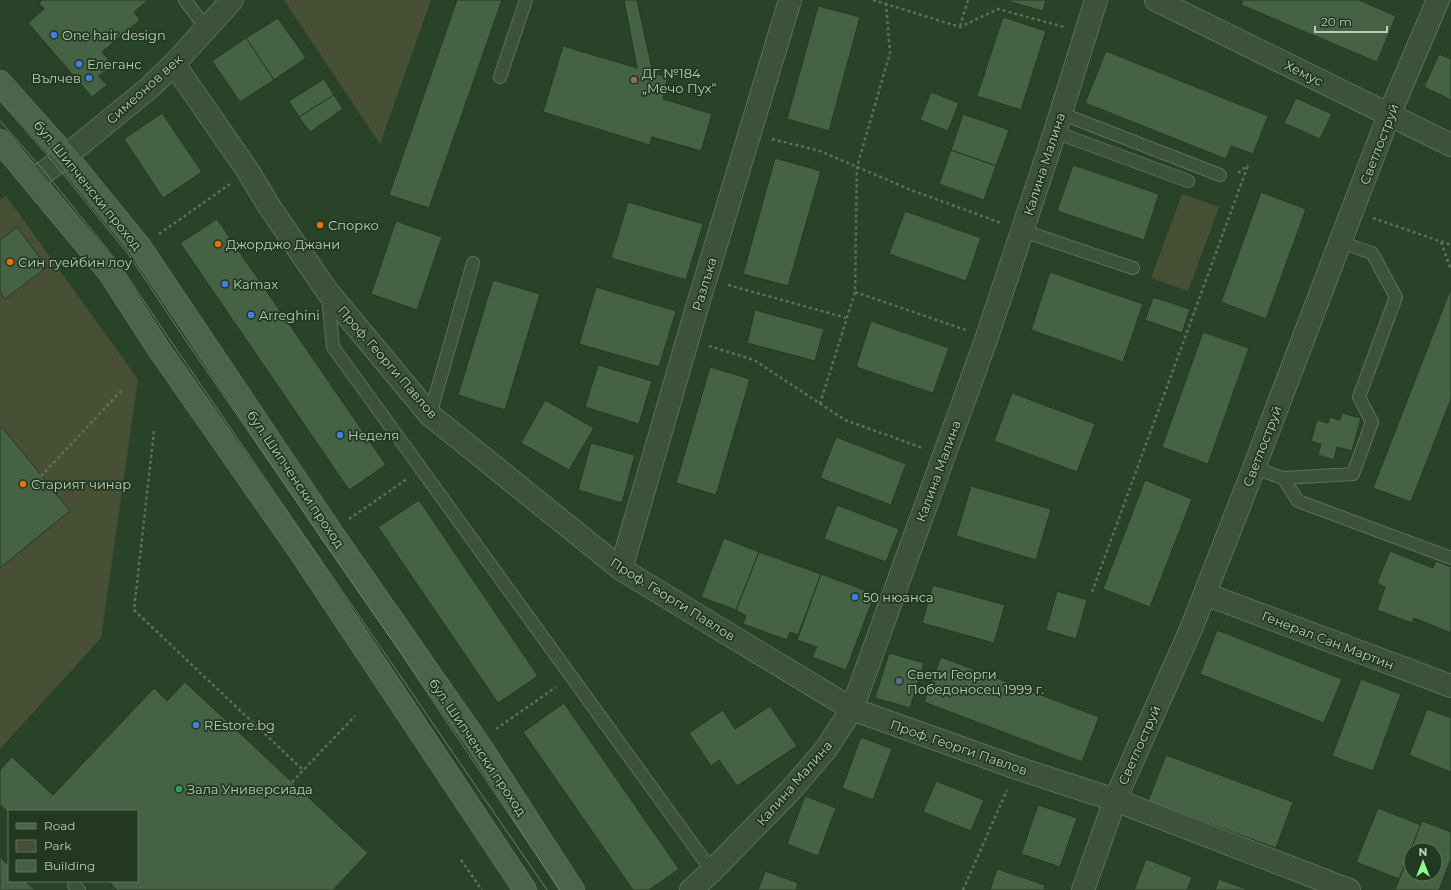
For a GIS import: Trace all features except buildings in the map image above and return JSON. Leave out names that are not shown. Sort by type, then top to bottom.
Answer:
[{"type":"main road","name":"бул. Шипченски проход","points":[[0,82],[66,156],[140,247],[331,532],[478,743],[574,890]]},
{"type":"main road","points":[[0,141],[109,272],[158,348],[305,559],[525,890]]},
{"type":"street","name":"Симеонов век","points":[[34,180],[66,156],[149,88],[174,64],[232,0]]},
{"type":"street","name":"Разлъка","points":[[621,569],[705,279],[790,0]]},
{"type":"street","name":"Калина Малина","points":[[691,890],[712,871],[790,792],[826,749],[852,709],[987,337],[1058,123],[1096,0]]},
{"type":"street","name":"Хемус","points":[[1156,0],[1451,146]]},
{"type":"street","name":"Светлоструй","points":[[1083,890],[1115,800],[1191,629],[1389,115],[1438,0]]},
{"type":"street","name":"Проф. Георги Павлов","points":[[174,64],[248,171],[268,206],[327,291],[430,415],[621,569],[852,709],[1017,768],[1115,800],[1349,890]]},
{"type":"street","name":"Генерал Сан Мартин","points":[[1204,594],[1451,686]]},
{"type":"lane","points":[[186,0],[206,28]]},
{"type":"lane","points":[[500,77],[526,0]]},
{"type":"lane","points":[[1058,123],[1220,175]]},
{"type":"lane","points":[[1058,123],[1188,181]]},
{"type":"lane","points":[[1023,231],[1133,268]]},
{"type":"lane","points":[[1254,468],[1284,478],[1353,474],[1372,422],[1359,397],[1396,297],[1372,253],[1340,242]]},
{"type":"lane","points":[[430,415],[472,263]]},
{"type":"lane","points":[[327,291],[333,347],[712,871]]},
{"type":"lane","points":[[1284,478],[1298,501],[1451,558]]},
{"type":"path","points":[[873,0],[960,27],[998,9],[1086,32]]},
{"type":"path","points":[[960,27],[968,0]]},
{"type":"path","points":[[820,404],[855,292],[857,167],[890,53],[886,4]]},
{"type":"path","points":[[750,133],[820,151],[911,190],[1023,231]]},
{"type":"path","points":[[1092,592],[1248,165]]},
{"type":"path","points":[[140,247],[248,171]]},
{"type":"path","points":[[1352,211],[1451,245]]},
{"type":"path","points":[[1440,241],[1451,270]]},
{"type":"path","points":[[705,279],[847,318]]},
{"type":"path","points":[[855,292],[987,337]]},
{"type":"path","points":[[687,340],[754,360],[845,420],[943,456]]},
{"type":"path","points":[[41,476],[123,389]]},
{"type":"path","points":[[154,432],[134,610],[303,770]]},
{"type":"path","points":[[345,522],[421,470]]},
{"type":"path","points":[[496,730],[571,676]]},
{"type":"path","points":[[292,782],[355,716]]},
{"type":"path","points":[[963,890],[1017,768]]},
{"type":"path","points":[[461,860],[482,890]]},
{"type":"green space","points":[[284,0],[431,0],[380,144]]},
{"type":"green space","points":[[1182,194],[1219,207],[1188,291],[1151,278]]},
{"type":"green space","points":[[6,196],[138,379],[101,638],[0,749],[0,568],[70,511],[2,427],[0,429],[0,199]]},
{"type":"tram line","points":[[0,101],[55,164],[129,255],[180,332],[402,655],[560,890]]},
{"type":"tram line","points":[[0,121],[45,172],[119,264],[547,890]]},
{"type":"place","name":"One hair design","points":[[54,35]]},
{"type":"place","name":"Елеганс","points":[[79,64]]},
{"type":"place","name":"Вълчев","points":[[89,78]]},
{"type":"place","name":"ДГ №184 „Мечо Пух“","points":[[634,80]]},
{"type":"place","name":"Спорко","points":[[320,225]]},
{"type":"place","name":"Джорджо Джани","points":[[218,244]]},
{"type":"place","name":"Син гуейбин лоу","points":[[10,262]]},
{"type":"place","name":"Kamax","points":[[225,284]]},
{"type":"place","name":"Arreghini","points":[[251,315]]},
{"type":"place","name":"Неделя","points":[[340,435]]},
{"type":"place","name":"Старият чинар","points":[[23,484]]},
{"type":"place","name":"50 нюанса","points":[[855,597]]},
{"type":"place","name":"Свети Георги Победоносец 1999 г.","points":[[899,681]]},
{"type":"place","name":"REstore.bg","points":[[196,725]]},
{"type":"place","name":"Зала Универсиада","points":[[179,789]]}]
